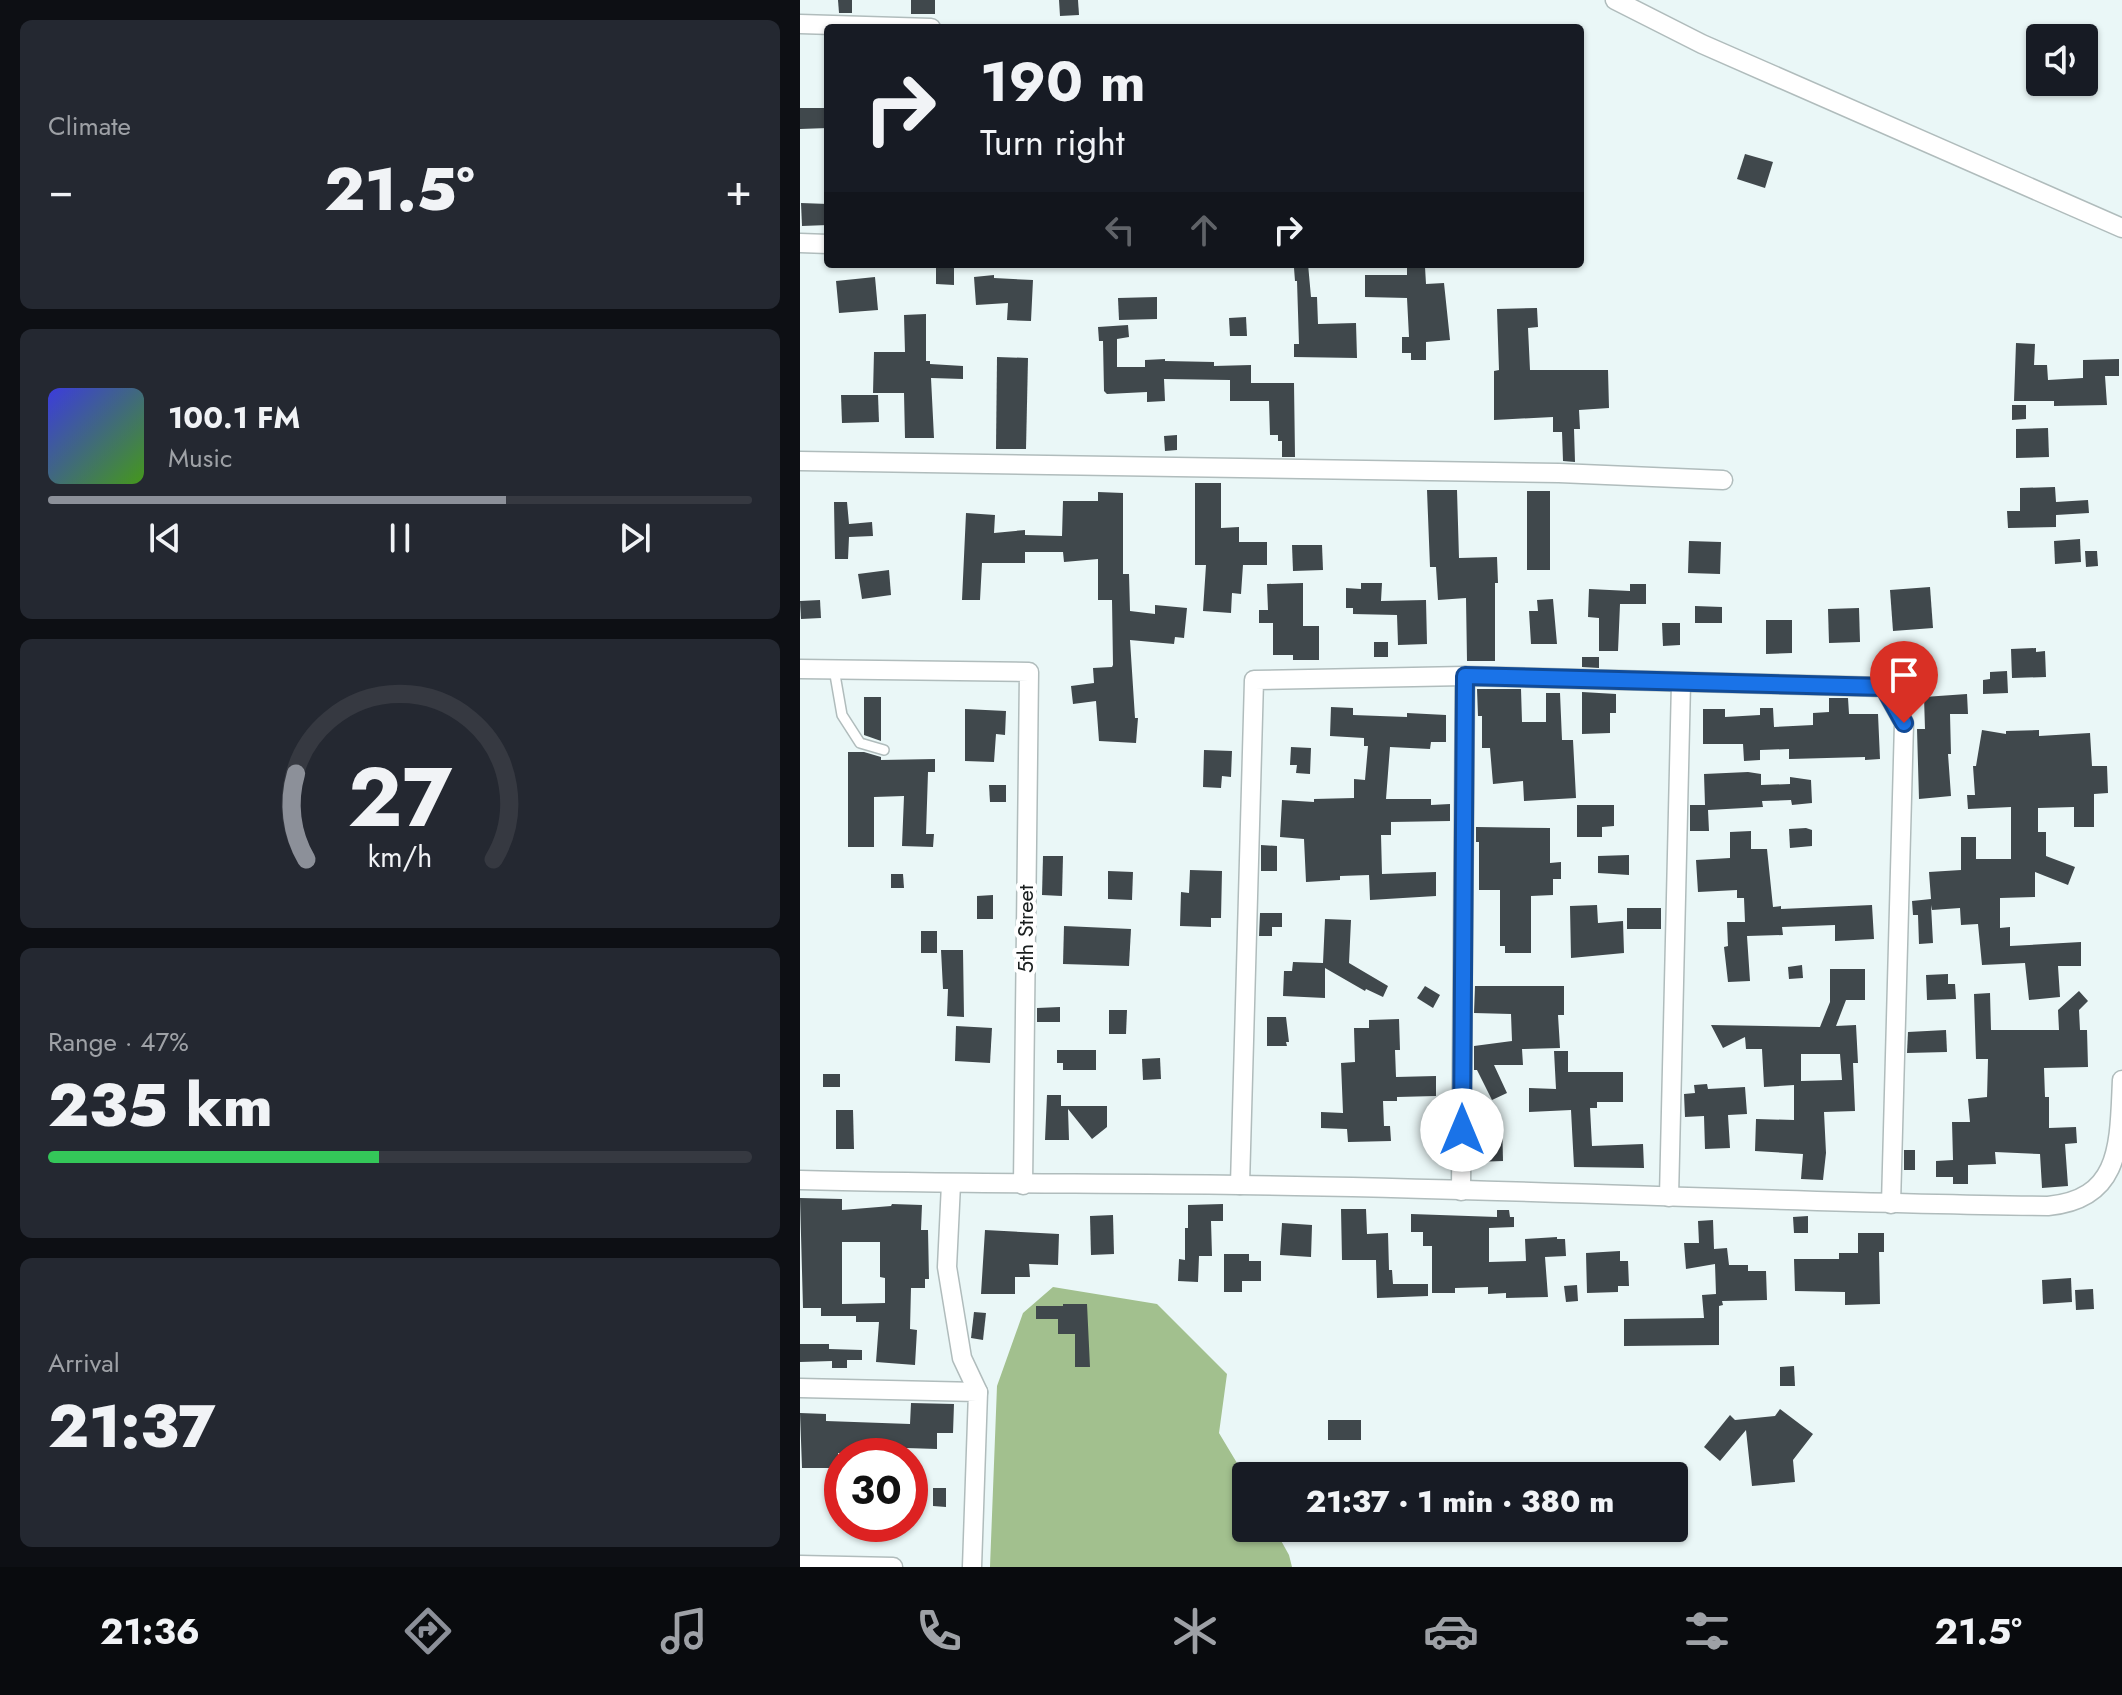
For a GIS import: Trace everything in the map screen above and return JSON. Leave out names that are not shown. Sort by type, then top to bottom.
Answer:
[{"type":"street","points":[[1615,0],[1702,44],[2122,228]]},
{"type":"street","points":[[800,24],[824,25]]},
{"type":"street","points":[[800,243],[824,244]]},
{"type":"street","points":[[800,461],[1559,473],[1723,480]]},
{"type":"street","points":[[800,669],[834,669]]},
{"type":"street","name":"5th Street","points":[[834,669],[1029,672],[1023,1185]]},
{"type":"street","points":[[1240,1185],[1254,680],[1465,676],[1884,687],[1904,723],[1891,1204]]},
{"type":"street","points":[[1461,1191],[1465,676]]},
{"type":"street","points":[[1669,1197],[1681,683]]},
{"type":"street","points":[[800,1180],[1023,1185],[1240,1185],[2048,1206],[2072,1204],[2091,1195],[2106,1180],[2116,1162],[2122,1080]]},
{"type":"street","points":[[951,1184],[947,1267],[962,1358],[978,1392],[972,1567]]},
{"type":"street","points":[[800,1388],[978,1392]]},
{"type":"street","points":[[800,1565],[893,1567]]},
{"type":"lane","points":[[834,669],[842,715],[860,743],[884,750]]},
{"type":"green space","points":[[1053,1287],[1157,1304],[1227,1374],[1219,1433],[1236,1462],[1232,1462],[1232,1542],[1282,1542],[1292,1567],[990,1567],[997,1386],[1023,1313]]},
{"type":"building","points":[[838,0],[852,0],[852,13],[839,13]]},
{"type":"building","points":[[911,0],[935,0],[935,14],[911,14]]},
{"type":"building","points":[[1059,0],[1078,0],[1079,15],[1060,16]]},
{"type":"building","points":[[800,108],[824,108],[824,128],[800,129]]},
{"type":"building","points":[[1745,154],[1773,162],[1765,188],[1737,179]]},
{"type":"building","points":[[801,203],[824,204],[824,225],[802,226]]},
{"type":"building","points":[[936,268],[954,268],[954,285],[936,284]]},
{"type":"building","points":[[1294,268],[1308,268],[1311,297],[1317,297],[1318,324],[1356,323],[1357,358],[1294,357],[1294,344],[1299,344]]},
{"type":"building","points":[[1407,268],[1425,268],[1426,284],[1444,283],[1450,340],[1426,342],[1426,360],[1411,360],[1411,353],[1402,353],[1402,337],[1409,337],[1407,298],[1365,297],[1365,275],[1407,275]]},
{"type":"building","points":[[994,275],[994,278],[1033,280],[1031,321],[1007,320],[1008,303],[976,305],[974,277]]},
{"type":"building","points":[[875,277],[878,310],[839,313],[836,281]]},
{"type":"building","points":[[1157,297],[1157,319],[1119,320],[1118,298]]},
{"type":"building","points":[[1537,308],[1538,327],[1528,328],[1530,370],[1608,370],[1609,408],[1579,410],[1580,429],[1574,429],[1575,462],[1563,461],[1562,432],[1553,432],[1553,417],[1494,420],[1494,371],[1499,370],[1497,309]]},
{"type":"building","points":[[926,314],[926,361],[930,364],[963,366],[963,379],[931,378],[934,438],[905,438],[904,393],[873,393],[874,352],[905,352],[904,315]]},
{"type":"building","points":[[1246,317],[1247,336],[1230,336],[1229,318]]},
{"type":"building","points":[[1128,325],[1129,337],[1117,339],[1117,367],[1145,367],[1145,360],[1165,359],[1214,362],[1214,366],[1251,365],[1251,383],[1294,383],[1295,457],[1282,457],[1282,441],[1278,441],[1278,435],[1270,435],[1269,401],[1230,401],[1230,380],[1164,379],[1165,401],[1147,402],[1147,392],[1107,394],[1104,391],[1103,341],[1099,341],[1098,327]]},
{"type":"building","points":[[2016,343],[2035,344],[2034,365],[2047,365],[2048,380],[2083,378],[2083,360],[2119,359],[2119,376],[2105,376],[2107,405],[2054,406],[2054,401],[2014,401]]},
{"type":"building","points":[[997,357],[1028,358],[1026,449],[996,449]]},
{"type":"building","points":[[841,395],[878,395],[879,422],[842,423]]},
{"type":"building","points":[[2012,405],[2026,405],[2026,419],[2012,420]]},
{"type":"building","points":[[2048,428],[2049,457],[2016,458],[2016,429]]},
{"type":"building","points":[[1177,435],[1177,450],[1165,451],[1164,436]]},
{"type":"building","points":[[1195,483],[1221,483],[1221,528],[1239,527],[1239,542],[1267,542],[1267,565],[1243,565],[1241,594],[1232,593],[1231,613],[1203,611],[1206,565],[1195,565]]},
{"type":"building","points":[[2055,487],[2056,502],[2088,500],[2089,513],[2056,515],[2056,527],[2008,528],[2007,511],[2020,511],[2020,488]]},
{"type":"building","points":[[1427,490],[1457,490],[1459,558],[1497,557],[1495,661],[1467,661],[1466,598],[1438,600],[1436,567],[1430,567]]},
{"type":"building","points":[[1527,491],[1550,491],[1550,570],[1527,570]]},
{"type":"building","points":[[1098,492],[1123,493],[1123,574],[1129,574],[1130,611],[1155,614],[1155,605],[1187,608],[1184,638],[1175,637],[1174,644],[1130,640],[1135,718],[1138,718],[1136,743],[1099,741],[1096,701],[1073,704],[1071,686],[1094,683],[1093,668],[1113,665],[1112,600],[1098,600],[1098,559],[1064,562],[1063,552],[1025,552],[1025,563],[982,563],[980,600],[962,600],[966,513],[995,515],[994,533],[1025,530],[1025,535],[1062,536],[1063,501],[1098,501]]},
{"type":"building","points":[[834,502],[847,502],[849,524],[872,522],[873,536],[849,537],[848,559],[835,559]]},
{"type":"building","points":[[2080,539],[2081,562],[2055,564],[2054,541]]},
{"type":"building","points":[[1689,541],[1721,542],[1720,574],[1688,573]]},
{"type":"building","points":[[1292,545],[1322,545],[1323,570],[1293,571]]},
{"type":"building","points":[[2085,551],[2097,551],[2098,566],[2086,567]]},
{"type":"building","points":[[889,570],[891,595],[862,599],[858,574]]},
{"type":"building","points":[[1303,583],[1303,626],[1319,626],[1319,660],[1293,660],[1293,655],[1273,655],[1273,623],[1259,623],[1259,610],[1268,610],[1267,584]]},
{"type":"building","points":[[1361,583],[1382,583],[1381,601],[1426,600],[1427,644],[1398,645],[1397,615],[1353,614],[1353,608],[1346,608],[1346,588],[1361,589]]},
{"type":"building","points":[[1630,584],[1646,584],[1646,604],[1620,604],[1618,651],[1599,651],[1599,618],[1588,617],[1589,589],[1630,591]]},
{"type":"building","points":[[1930,587],[1933,628],[1893,631],[1890,590]]},
{"type":"building","points":[[1553,599],[1557,644],[1531,644],[1529,611],[1538,611],[1537,600]]},
{"type":"building","points":[[820,600],[821,618],[801,619],[800,601]]},
{"type":"building","points":[[1695,606],[1722,607],[1722,623],[1695,623]]},
{"type":"building","points":[[1859,608],[1860,642],[1829,643],[1828,609]]},
{"type":"building","points":[[1766,620],[1792,620],[1792,653],[1766,654]]},
{"type":"building","points":[[1662,623],[1680,623],[1680,645],[1663,646]]},
{"type":"building","points":[[1374,642],[1388,642],[1388,657],[1374,657]]},
{"type":"building","points":[[2036,648],[2036,652],[2045,651],[2046,677],[2012,678],[2011,649]]},
{"type":"building","points":[[1582,657],[1599,657],[1599,668],[1582,667]]},
{"type":"building","points":[[2007,671],[2008,693],[1983,694],[1983,680],[1990,679],[1990,672]]},
{"type":"building","points":[[1477,689],[1521,689],[1522,722],[1546,722],[1546,693],[1560,693],[1562,740],[1573,740],[1576,798],[1524,801],[1523,781],[1493,784],[1490,748],[1482,748],[1482,716],[1478,716]]},
{"type":"building","points":[[1582,692],[1616,694],[1616,713],[1610,713],[1610,733],[1582,734]]},
{"type":"building","points":[[1967,694],[1968,714],[1950,714],[1951,754],[1948,754],[1951,796],[1919,799],[1917,729],[1925,729],[1924,697]]},
{"type":"building","points":[[864,697],[881,697],[881,741],[864,735]]},
{"type":"building","points":[[1829,698],[1848,698],[1849,714],[1878,714],[1880,759],[1789,759],[1789,749],[1760,750],[1760,760],[1744,761],[1743,744],[1703,744],[1703,709],[1725,709],[1725,717],[1760,715],[1760,708],[1773,708],[1774,727],[1813,725],[1813,713],[1829,712]]},
{"type":"building","points":[[1331,707],[1353,708],[1353,715],[1446,715],[1446,742],[1431,742],[1430,749],[1390,747],[1386,799],[1431,799],[1431,805],[1450,804],[1450,821],[1391,822],[1391,835],[1381,835],[1382,874],[1436,872],[1436,896],[1370,900],[1369,875],[1306,882],[1304,839],[1280,837],[1282,800],[1314,802],[1314,799],[1354,798],[1354,779],[1365,780],[1368,746],[1364,746],[1364,738],[1330,736]]},
{"type":"building","points":[[965,709],[1006,711],[1005,735],[996,734],[994,762],[965,761]]},
{"type":"building","points":[[1982,730],[2006,734],[2006,731],[2039,730],[2039,736],[2090,733],[2092,766],[2107,766],[2108,793],[2094,794],[2094,827],[2074,827],[2074,807],[2038,808],[2038,832],[2046,832],[2046,856],[2075,867],[2068,885],[2035,872],[2035,897],[2000,898],[2000,928],[2010,927],[2010,946],[2081,942],[2081,966],[2058,966],[2060,997],[2029,1000],[2025,963],[1982,965],[1978,924],[1961,925],[1960,908],[1932,910],[1931,905],[1933,943],[1919,944],[1918,915],[1913,915],[1912,901],[1931,899],[1929,872],[1961,870],[1961,837],[1976,837],[1976,859],[2011,859],[2011,807],[1968,809],[1967,795],[1975,795],[1973,766],[1976,766]]},
{"type":"building","points":[[1291,747],[1311,748],[1310,774],[1296,773],[1297,765],[1290,765]]},
{"type":"building","points":[[1204,750],[1232,751],[1231,777],[1222,776],[1221,788],[1203,787]]},
{"type":"building","points":[[848,752],[864,752],[881,757],[881,760],[935,759],[935,772],[928,772],[926,834],[934,834],[933,847],[902,846],[904,796],[874,797],[874,847],[848,847]]},
{"type":"building","points":[[1704,774],[1761,774],[1761,785],[1790,784],[1790,777],[1811,780],[1812,803],[1792,805],[1791,800],[1762,801],[1763,807],[1708,810],[1709,831],[1690,831],[1690,805],[1705,805]]},
{"type":"building","points":[[989,785],[1006,785],[1006,802],[990,802]]},
{"type":"building","points":[[1577,805],[1614,805],[1614,826],[1602,827],[1602,837],[1577,837]]},
{"type":"building","points":[[1476,827],[1550,828],[1550,863],[1561,862],[1561,879],[1553,879],[1553,895],[1531,896],[1531,953],[1505,953],[1505,946],[1500,946],[1500,890],[1479,890]]},
{"type":"building","points":[[1789,829],[1812,830],[1812,846],[1790,848]]},
{"type":"building","points":[[1751,831],[1751,849],[1767,849],[1773,907],[1872,905],[1874,939],[1835,941],[1835,925],[1782,927],[1783,935],[1747,936],[1750,981],[1728,982],[1724,947],[1728,946],[1727,922],[1745,922],[1744,898],[1737,898],[1737,890],[1698,892],[1696,860],[1730,858],[1730,832]]},
{"type":"building","points":[[1261,845],[1277,846],[1277,871],[1261,871]]},
{"type":"building","points":[[1629,855],[1629,875],[1598,873],[1598,856]]},
{"type":"building","points":[[1043,856],[1063,856],[1062,896],[1042,895]]},
{"type":"building","points":[[1190,870],[1222,871],[1221,918],[1211,918],[1211,927],[1180,926],[1181,892],[1189,893]]},
{"type":"building","points":[[1108,871],[1133,872],[1132,900],[1108,899]]},
{"type":"building","points":[[891,874],[903,874],[904,888],[891,888]]},
{"type":"building","points":[[993,895],[993,919],[977,919],[977,896]]},
{"type":"building","points":[[1597,905],[1598,923],[1623,921],[1624,953],[1571,958],[1570,906]]},
{"type":"building","points":[[1627,908],[1661,908],[1661,929],[1627,929]]},
{"type":"building","points":[[1260,913],[1282,913],[1282,927],[1272,927],[1272,936],[1259,936]]},
{"type":"building","points":[[1325,919],[1351,920],[1349,963],[1388,986],[1383,997],[1365,991],[1325,968],[1325,998],[1283,996],[1284,971],[1292,971],[1293,962],[1323,963]]},
{"type":"building","points":[[1064,926],[1131,929],[1129,966],[1063,964]]},
{"type":"building","points":[[921,931],[937,931],[937,953],[921,953]]},
{"type":"building","points":[[941,950],[963,950],[964,1017],[947,1016],[948,989],[943,989]]},
{"type":"building","points":[[1802,965],[1803,978],[1789,979],[1788,967]]},
{"type":"building","points":[[1830,969],[1865,969],[1865,1000],[1846,1000],[1836,1026],[1856,1025],[1858,1063],[1853,1063],[1855,1111],[1824,1112],[1826,1153],[1823,1180],[1801,1179],[1803,1154],[1755,1151],[1756,1119],[1794,1120],[1794,1085],[1764,1087],[1762,1049],[1746,1049],[1745,1037],[1723,1048],[1711,1025],[1820,1027],[1830,1002]],"holes":[[[1801,1054],[1840,1054],[1842,1080],[1801,1081]]]},
{"type":"building","points":[[1948,974],[1948,984],[1955,984],[1956,999],[1927,1000],[1926,975]]},
{"type":"building","points":[[1425,986],[1440,995],[1433,1008],[1417,998]]},
{"type":"building","points":[[1475,986],[1564,986],[1564,1015],[1558,1015],[1560,1048],[1522,1049],[1523,1065],[1494,1065],[1507,1093],[1492,1100],[1477,1070],[1474,1070],[1474,1046],[1512,1041],[1511,1014],[1474,1013]]},
{"type":"building","points":[[2079,991],[2088,1001],[2079,1010],[2080,1030],[2087,1030],[2088,1067],[2044,1068],[2045,1097],[2049,1097],[2049,1128],[2076,1127],[2077,1143],[2065,1144],[2068,1186],[2042,1188],[2040,1154],[1995,1152],[1996,1164],[1968,1165],[1968,1184],[1953,1184],[1953,1177],[1936,1177],[1936,1161],[1953,1160],[1952,1122],[1970,1122],[1968,1099],[1987,1097],[1988,1059],[1976,1059],[1974,994],[1990,993],[1991,1030],[2059,1030],[2058,1010]]},
{"type":"building","points":[[1060,1007],[1060,1022],[1037,1022],[1037,1008]]},
{"type":"building","points":[[1109,1010],[1127,1010],[1126,1034],[1109,1034]]},
{"type":"building","points":[[1267,1017],[1286,1017],[1287,1046],[1267,1046]]},
{"type":"building","points":[[1399,1019],[1400,1050],[1395,1050],[1396,1077],[1436,1076],[1436,1096],[1397,1097],[1397,1101],[1383,1101],[1384,1126],[1390,1126],[1391,1141],[1348,1142],[1347,1129],[1321,1128],[1321,1112],[1343,1113],[1341,1063],[1355,1062],[1354,1028],[1369,1028],[1369,1020]]},
{"type":"building","points":[[956,1026],[992,1028],[990,1063],[955,1061]]},
{"type":"building","points":[[1946,1030],[1947,1052],[1907,1053],[1908,1032]]},
{"type":"building","points":[[1057,1050],[1096,1050],[1096,1070],[1063,1070],[1063,1063],[1057,1063]]},
{"type":"building","points":[[1554,1051],[1568,1051],[1568,1072],[1623,1072],[1623,1102],[1597,1102],[1597,1108],[1590,1108],[1592,1146],[1643,1144],[1644,1168],[1574,1167],[1571,1110],[1529,1112],[1529,1088],[1556,1089]]},
{"type":"building","points":[[1160,1058],[1161,1079],[1143,1080],[1142,1059]]},
{"type":"building","points":[[823,1074],[840,1074],[840,1087],[823,1087]]},
{"type":"building","points":[[1707,1084],[1708,1089],[1745,1087],[1747,1114],[1728,1115],[1730,1148],[1705,1149],[1704,1116],[1685,1117],[1684,1094],[1695,1093],[1694,1085]]},
{"type":"building","points":[[1047,1095],[1061,1095],[1061,1106],[1107,1106],[1107,1127],[1092,1139],[1068,1109],[1069,1140],[1045,1140]]},
{"type":"building","points":[[836,1110],[853,1110],[854,1149],[836,1149]]},
{"type":"building","points":[[1502,1118],[1503,1161],[1473,1162],[1474,1119]]},
{"type":"building","points":[[1904,1150],[1915,1150],[1915,1170],[1904,1170]]},
{"type":"building","points":[[800,1198],[842,1199],[842,1210],[892,1204],[922,1205],[921,1230],[928,1230],[929,1279],[925,1279],[925,1288],[911,1288],[910,1329],[917,1330],[915,1365],[876,1362],[879,1322],[856,1322],[856,1316],[821,1316],[821,1308],[803,1308]],"holes":[[[842,1242],[880,1242],[880,1277],[885,1278],[885,1303],[842,1304]]]},
{"type":"building","points":[[1223,1204],[1223,1221],[1211,1221],[1212,1256],[1199,1256],[1198,1282],[1178,1281],[1179,1259],[1185,1260],[1188,1205]]},
{"type":"building","points":[[1341,1209],[1366,1209],[1367,1234],[1388,1233],[1389,1270],[1392,1270],[1393,1284],[1428,1284],[1428,1296],[1377,1298],[1376,1260],[1342,1260]]},
{"type":"building","points":[[1497,1210],[1509,1210],[1510,1217],[1514,1217],[1514,1227],[1489,1228],[1489,1262],[1526,1261],[1525,1239],[1565,1239],[1566,1256],[1545,1257],[1548,1297],[1506,1298],[1506,1293],[1488,1294],[1488,1287],[1455,1288],[1455,1293],[1432,1293],[1432,1246],[1423,1246],[1423,1232],[1411,1232],[1411,1214],[1497,1217]]},
{"type":"building","points":[[1113,1215],[1114,1254],[1091,1255],[1090,1216]]},
{"type":"building","points":[[1808,1216],[1808,1233],[1794,1233],[1793,1217]]},
{"type":"building","points":[[1713,1220],[1714,1249],[1727,1248],[1729,1265],[1748,1265],[1748,1271],[1766,1271],[1767,1300],[1722,1301],[1723,1305],[1719,1306],[1719,1345],[1624,1346],[1624,1319],[1704,1318],[1702,1295],[1716,1294],[1715,1264],[1686,1269],[1684,1243],[1699,1243],[1698,1221]]},
{"type":"building","points":[[1282,1223],[1312,1225],[1311,1257],[1280,1255]]},
{"type":"building","points":[[985,1230],[1059,1234],[1058,1265],[1029,1264],[1030,1277],[1015,1277],[1015,1294],[981,1294]]},
{"type":"building","points":[[1858,1233],[1884,1233],[1884,1252],[1879,1252],[1880,1304],[1845,1305],[1845,1292],[1795,1291],[1794,1259],[1839,1259],[1839,1253],[1858,1253]]},
{"type":"building","points":[[1620,1251],[1620,1261],[1628,1261],[1629,1286],[1618,1286],[1618,1292],[1587,1293],[1586,1253]]},
{"type":"building","points":[[1224,1254],[1249,1254],[1249,1261],[1261,1261],[1261,1281],[1242,1281],[1242,1292],[1224,1292]]},
{"type":"building","points":[[2071,1278],[2072,1302],[2043,1304],[2042,1280]]},
{"type":"building","points":[[1577,1285],[1578,1301],[1566,1302],[1564,1286]]},
{"type":"building","points":[[2093,1289],[2094,1309],[2076,1310],[2075,1290]]},
{"type":"building","points":[[1087,1304],[1090,1367],[1075,1367],[1075,1334],[1058,1334],[1058,1319],[1036,1319],[1036,1306]]},
{"type":"building","points":[[974,1312],[986,1313],[983,1340],[971,1338]]},
{"type":"building","points":[[800,1344],[829,1344],[829,1349],[862,1350],[862,1360],[847,1360],[847,1368],[832,1368],[832,1361],[800,1362]]},
{"type":"building","points":[[1794,1366],[1795,1386],[1780,1386],[1780,1367]]},
{"type":"building","points":[[911,1403],[954,1404],[953,1433],[937,1433],[937,1449],[928,1449],[928,1438],[824,1438],[824,1468],[802,1468],[800,1413],[826,1414],[826,1421],[910,1424]]},
{"type":"building","points":[[1780,1409],[1813,1434],[1793,1460],[1795,1482],[1752,1486],[1746,1430],[1720,1461],[1704,1447],[1730,1415],[1735,1420],[1775,1416]]},
{"type":"building","points":[[1328,1420],[1361,1420],[1361,1440],[1328,1440]]},
{"type":"building","points":[[933,1488],[946,1488],[946,1507],[933,1506]]},
{"type":"route","points":[[1462,1130],[1465,676],[1884,687],[1904,723]]}]
